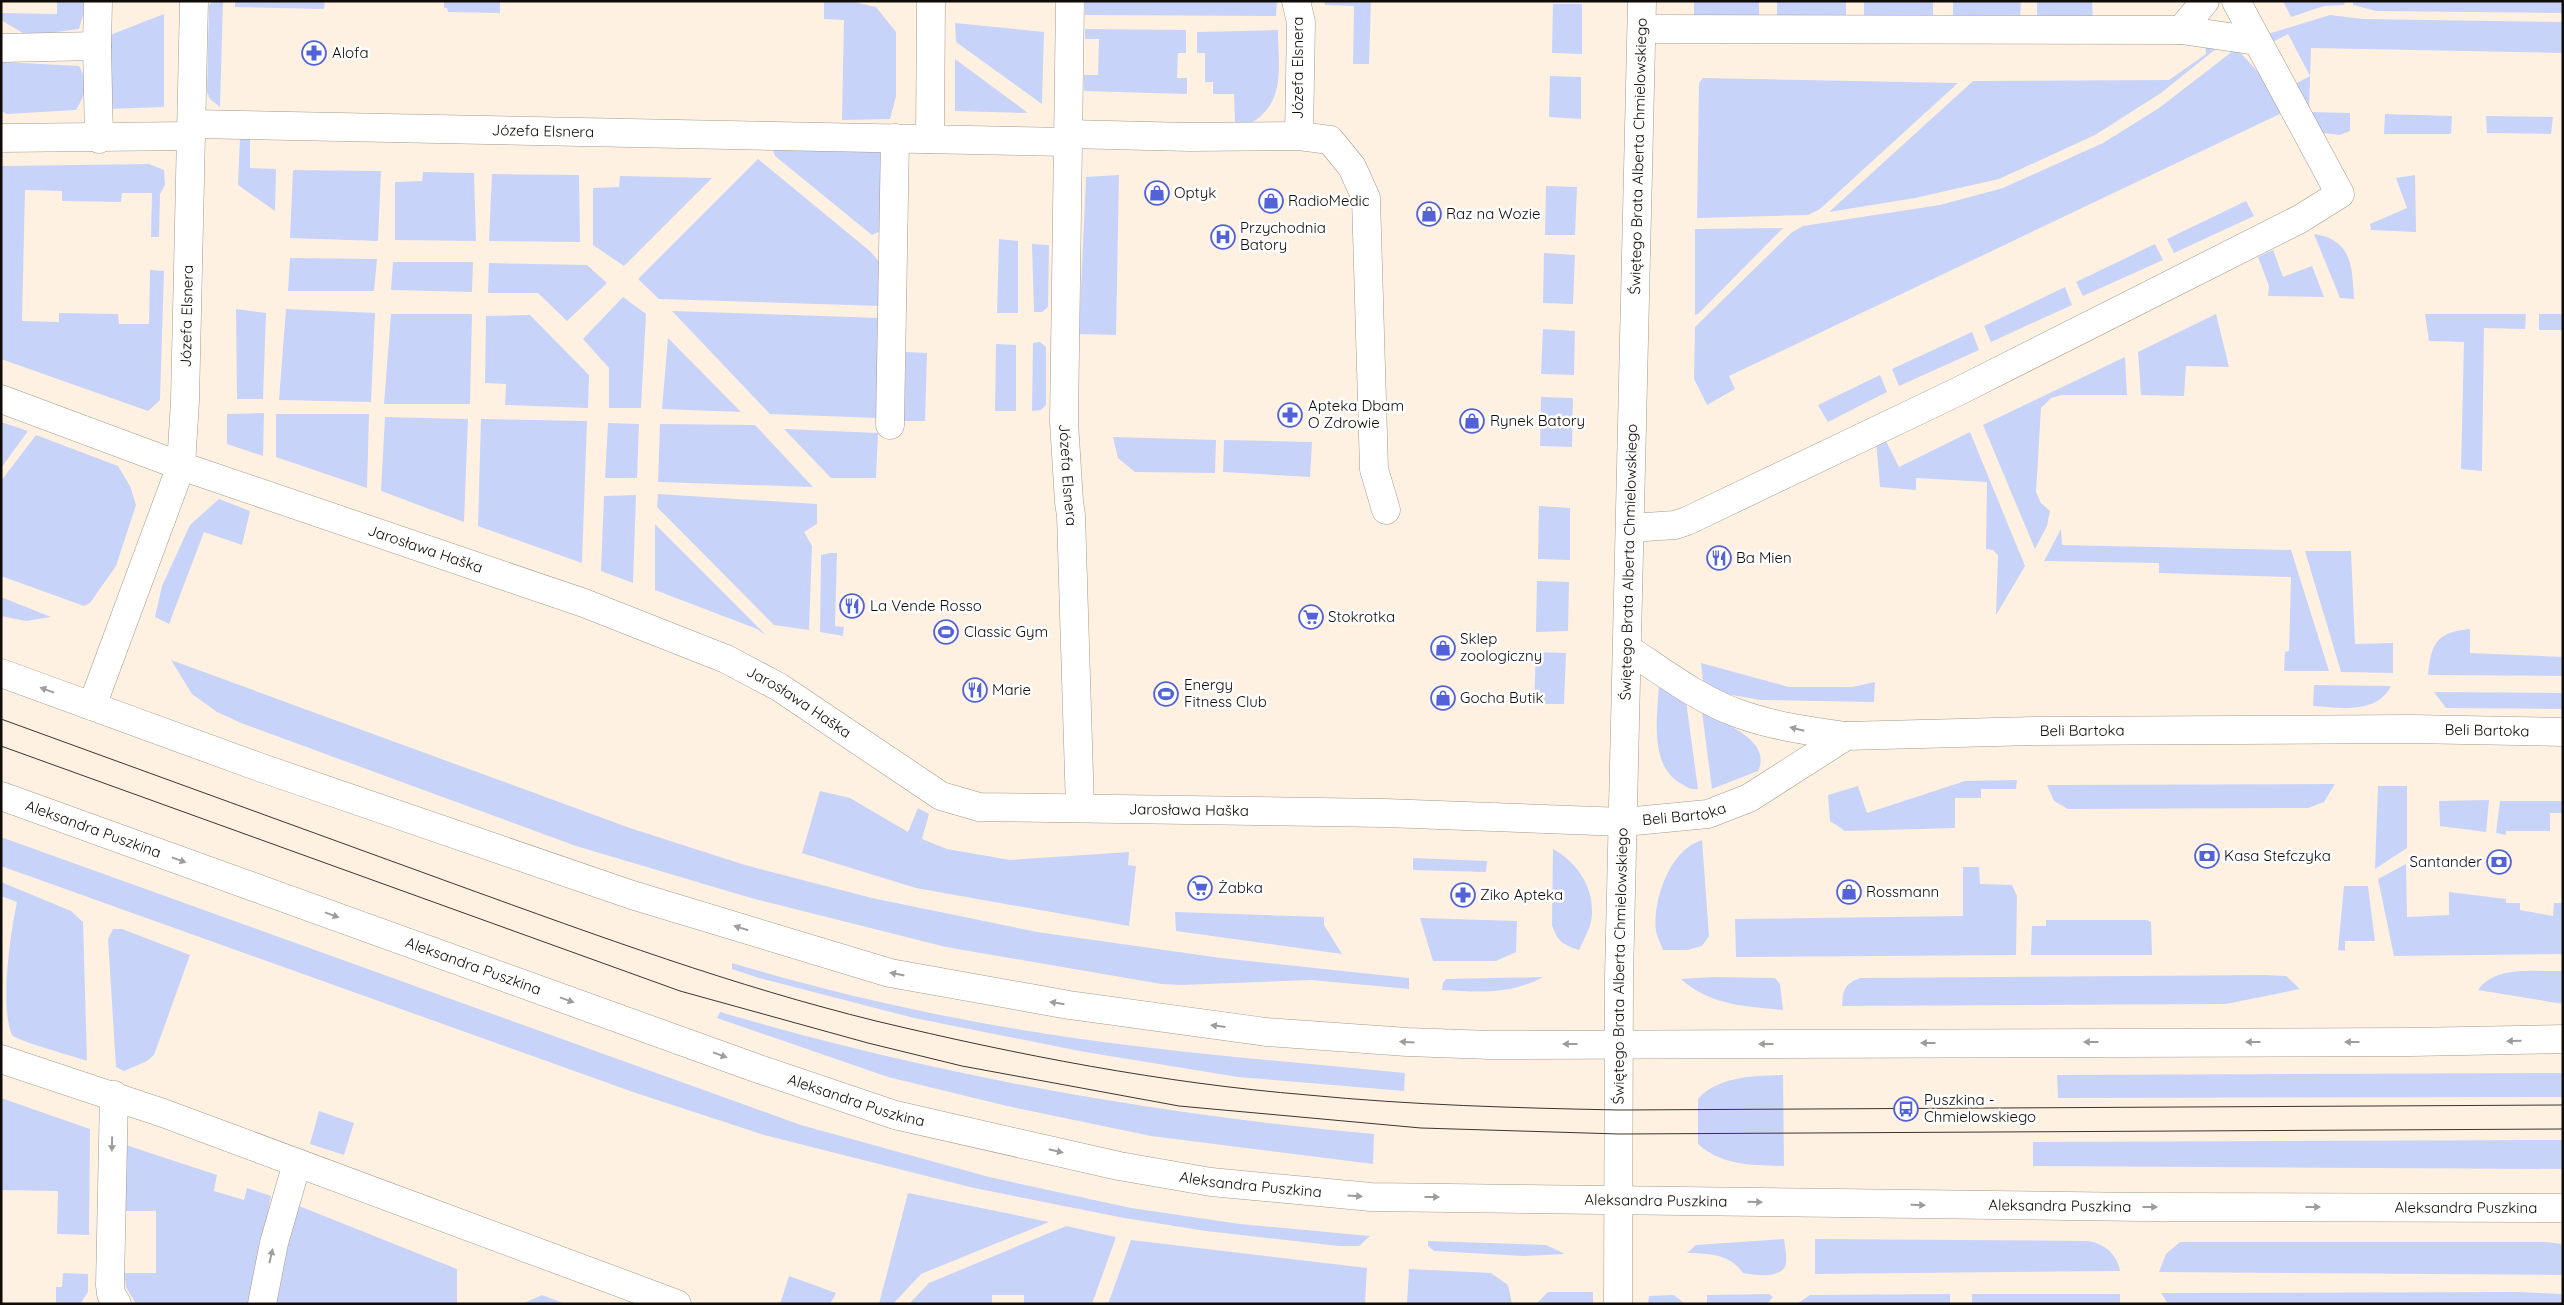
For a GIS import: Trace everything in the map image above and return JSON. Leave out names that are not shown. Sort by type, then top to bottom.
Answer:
[{"type":"street","points":[[98,1],[99,138]]},
{"type":"street","name":"Józefa Elsnera","points":[[92,706],[181,466],[184,433],[194,1]]},
{"type":"street","points":[[930,139],[931,1]]},
{"type":"street","name":"Józefa Elsnera","points":[[1070,1],[1064,422],[1068,502],[1071,516],[1080,808]]},
{"type":"street","name":"Józefa Elsnera","points":[[1296,1],[1301,22],[1299,136]]},
{"type":"street","name":"Świętego Brata Alberta Chmielowskiego","points":[[1618,1304],[1618,1044],[1642,1]]},
{"type":"street","points":[[2181,30],[2205,1]]},
{"type":"street","points":[[1631,528],[1675,525],[1687,521],[1967,387],[2300,219],[2340,194],[2236,1]]},
{"type":"street","points":[[1642,29],[2181,30],[2257,41]]},
{"type":"street","points":[[1,48],[97,46]]},
{"type":"street","name":"Józefa Elsnera","points":[[1,138],[99,138],[192,130],[930,139],[1299,136],[1330,140],[1352,167],[1366,198],[1374,469],[1386,510]]},
{"type":"street","points":[[890,425],[896,138]]},
{"type":"street","name":"Jarosława Haška","points":[[1,399],[181,466],[584,603],[726,659],[779,687],[941,796],[979,806],[1385,813],[1624,822]]},
{"type":"street","points":[[1628,649],[1693,692],[1736,713],[1805,731],[1846,736]]},
{"type":"street","points":[[1,673],[632,895],[890,973],[1069,1005],[1266,1032],[1407,1042],[1618,1044],[2412,1042],[2563,1039]]},
{"type":"street","name":"Beli Bartoka","points":[[1624,822],[1708,814],[1749,798],[1846,736],[2035,731],[2411,730],[2563,732]]},
{"type":"street","name":"Aleksandra Puszkina","points":[[1,796],[756,1068],[895,1115],[1119,1166],[1211,1182],[1352,1196],[2097,1207],[2563,1208]]},
{"type":"street","points":[[1,1058],[114,1095],[677,1304]]},
{"type":"street","points":[[114,1095],[110,1285],[111,1294],[117,1304]]},
{"type":"street","points":[[262,1304],[269,1262],[297,1163]]},
{"type":"shaded area","points":[[57,1],[84,1],[79,29],[28,36],[1,20],[1,13],[57,14]]},
{"type":"shaded area","points":[[213,1],[223,1],[220,107],[210,99],[207,92],[209,5]]},
{"type":"shaded area","points":[[235,1],[325,1],[324,9],[235,7]]},
{"type":"shaded area","points":[[444,1],[500,1],[500,13],[448,12],[447,8],[444,8]]},
{"type":"shaded area","points":[[850,1],[876,7],[896,32],[896,96],[890,119],[842,120],[844,20],[824,19],[824,2]]},
{"type":"shaded area","points":[[1085,1],[1277,1],[1276,16],[1085,15]]},
{"type":"shaded area","points":[[1324,1],[1371,1],[1369,64],[1353,64],[1354,6],[1325,5]]},
{"type":"shaded area","points":[[1694,1],[1759,1],[1759,18],[1694,17]]},
{"type":"shaded area","points":[[1777,1],[1846,1],[1846,18],[1777,17]]},
{"type":"shaded area","points":[[1864,1],[1933,1],[1933,18],[1864,19]]},
{"type":"shaded area","points":[[1953,1],[2021,1],[2020,20],[1953,20]]},
{"type":"shaded area","points":[[2037,1],[2092,1],[2093,20],[2037,21]]},
{"type":"shaded area","points":[[2283,1],[2345,1],[2344,5],[2324,6],[2291,17]]},
{"type":"shaded area","points":[[2353,1],[2563,1],[2563,13],[2376,11],[2353,5]]},
{"type":"shaded area","points":[[1553,4],[1582,4],[1582,54],[1552,53]]},
{"type":"shaded area","points":[[164,14],[164,107],[109,109],[110,35]]},
{"type":"shaded area","points":[[2330,15],[2363,19],[2563,22],[2563,53],[2311,48],[2309,112],[2350,113],[2350,131],[2340,135],[2314,132],[2293,85],[2310,76],[2288,34],[2271,43],[2268,34]]},
{"type":"shaded area","points":[[955,23],[1044,32],[1042,104],[956,42]]},
{"type":"shaded area","points":[[1085,29],[1186,30],[1186,53],[1178,53],[1177,78],[1187,78],[1187,94],[1084,91],[1084,75],[1098,75],[1099,39],[1085,39]]},
{"type":"shaded area","points":[[1278,30],[1278,79],[1272,101],[1266,111],[1256,120],[1246,124],[1235,123],[1234,94],[1213,94],[1213,82],[1205,82],[1205,53],[1197,53],[1197,32]]},
{"type":"shaded area","points":[[2205,41],[2217,48],[2161,93],[2095,135],[1999,179],[1915,198],[1829,212],[1973,81],[2169,80],[2206,54]]},
{"type":"shaded area","points":[[2238,50],[2277,93],[2284,112],[1729,376],[1735,389],[1707,405],[1694,379],[1695,327],[1791,233],[1803,226],[1940,205],[2003,188],[2103,143],[2159,108],[2233,51]]},
{"type":"shaded area","points":[[955,59],[1028,113],[955,111]]},
{"type":"shaded area","points":[[1,63],[79,66],[84,78],[85,88],[76,110],[7,114],[1,111]]},
{"type":"shaded area","points":[[1550,76],[1581,77],[1581,119],[1549,117]]},
{"type":"shaded area","points":[[1703,78],[1958,83],[1820,209],[1808,215],[1697,218],[1699,83]]},
{"type":"shaded area","points":[[2385,114],[2452,116],[2451,134],[2384,134]]},
{"type":"shaded area","points":[[2486,116],[2553,117],[2551,134],[2487,133]]},
{"type":"shaded area","points":[[240,138],[250,138],[250,168],[276,169],[275,211],[238,185]]},
{"type":"shaded area","points":[[772,147],[885,152],[883,230],[872,235],[775,156]]},
{"type":"shaded area","points":[[758,159],[871,252],[884,268],[882,306],[659,299],[638,279]]},
{"type":"shaded area","points":[[149,164],[164,170],[165,185],[160,194],[159,237],[151,237],[152,193],[122,193],[121,202],[62,201],[62,191],[25,190],[22,321],[59,322],[59,313],[118,314],[119,324],[149,324],[150,270],[164,271],[160,400],[148,411],[1,359],[1,168],[3,166]]},
{"type":"shaded area","points":[[293,170],[381,171],[378,241],[290,238]]},
{"type":"shaded area","points":[[423,172],[474,173],[476,241],[395,240],[395,182],[422,181]]},
{"type":"shaded area","points":[[492,174],[579,175],[580,242],[489,241]]},
{"type":"shaded area","points":[[1119,175],[1116,335],[1079,334],[1086,177]]},
{"type":"shaded area","points":[[2415,175],[2416,232],[2371,230],[2370,224],[2407,208],[2396,178]]},
{"type":"shaded area","points":[[620,176],[712,178],[624,266],[593,245],[593,188],[619,187]]},
{"type":"shaded area","points":[[1546,186],[1577,187],[1575,235],[1545,235]]},
{"type":"shaded area","points":[[2246,201],[2254,216],[2174,253],[2167,239]]},
{"type":"shaded area","points":[[1783,228],[1698,314],[1695,315],[1695,229]]},
{"type":"shaded area","points":[[2314,234],[2327,237],[2336,242],[2348,256],[2354,299],[2340,298]]},
{"type":"shaded area","points":[[999,239],[1018,241],[1018,313],[997,313]]},
{"type":"shaded area","points":[[1032,244],[1049,245],[1048,307],[1042,312],[1034,312]]},
{"type":"shaded area","points":[[2155,244],[2163,260],[2083,296],[2076,282]]},
{"type":"shaded area","points":[[2273,250],[2283,277],[2312,266],[2324,297],[2268,296],[2269,286],[2258,257]]},
{"type":"shaded area","points":[[1544,253],[1575,255],[1573,304],[1543,303]]},
{"type":"shaded area","points":[[290,258],[377,259],[374,291],[288,291]]},
{"type":"shaded area","points":[[393,262],[473,262],[472,292],[391,290]]},
{"type":"shaded area","points":[[489,263],[587,265],[607,283],[567,321],[538,293],[488,293]]},
{"type":"shaded area","points":[[2065,287],[2072,305],[1991,342],[1984,326]]},
{"type":"shaded area","points":[[623,297],[646,314],[641,408],[609,408],[609,368],[583,339]]},
{"type":"shaded area","points":[[236,309],[266,313],[263,399],[237,399]]},
{"type":"shaded area","points":[[286,309],[375,313],[371,402],[279,400]]},
{"type":"shaded area","points":[[672,311],[882,318],[879,418],[770,414]]},
{"type":"shaded area","points":[[391,314],[472,314],[470,404],[384,404]]},
{"type":"shaded area","points":[[2216,314],[2229,367],[2186,366],[2184,396],[2141,395],[2138,352]]},
{"type":"shaded area","points":[[2425,314],[2526,314],[2525,329],[2484,328],[2482,471],[2461,469],[2464,342],[2429,341]]},
{"type":"shaded area","points":[[2539,314],[2563,314],[2563,330],[2539,330]]},
{"type":"shaded area","points":[[530,315],[589,375],[588,408],[505,405],[506,384],[485,383],[486,316]]},
{"type":"shaded area","points":[[1543,329],[1575,331],[1574,375],[1541,374]]},
{"type":"shaded area","points":[[1972,332],[1979,350],[1899,386],[1892,369]]},
{"type":"shaded area","points":[[668,338],[741,412],[662,409]]},
{"type":"shaded area","points":[[1040,342],[1046,347],[1046,405],[1041,410],[1032,411],[1033,343]]},
{"type":"shaded area","points":[[996,344],[1016,345],[1016,411],[995,411]]},
{"type":"shaded area","points":[[906,352],[927,353],[925,421],[904,421]]},
{"type":"shaded area","points":[[2125,357],[2127,395],[2062,395],[2051,398],[2041,408],[2036,492],[2041,503],[2050,511],[2047,526],[2035,549],[1983,425]]},
{"type":"shaded area","points":[[1880,375],[1887,392],[1828,422],[1818,405]]},
{"type":"shaded area","points":[[1541,397],[1573,398],[1572,447],[1540,446]]},
{"type":"shaded area","points":[[264,413],[263,456],[227,444],[227,414]]},
{"type":"shaded area","points":[[276,414],[369,414],[367,488],[276,457]]},
{"type":"shaded area","points":[[385,417],[468,419],[464,522],[381,491]]},
{"type":"shaded area","points":[[481,419],[587,421],[582,563],[478,526]]},
{"type":"shaded area","points":[[1,422],[28,431],[1,468]]},
{"type":"shaded area","points":[[608,423],[639,424],[637,478],[605,478]]},
{"type":"shaded area","points":[[660,424],[755,425],[813,487],[658,482]]},
{"type":"shaded area","points":[[784,429],[878,433],[876,478],[831,478]]},
{"type":"shaded area","points":[[1970,432],[2025,566],[1996,615],[1998,555],[1993,550],[1986,549],[1987,482],[1916,478],[1916,490],[1880,487],[1876,441],[1884,437],[1899,467]]},
{"type":"shaded area","points":[[36,435],[118,466],[130,486],[136,505],[116,566],[90,603],[84,606],[1,576],[1,481]]},
{"type":"shaded area","points":[[1113,437],[1216,440],[1215,473],[1135,472],[1118,458]]},
{"type":"shaded area","points":[[1224,440],[1312,442],[1310,477],[1223,472]]},
{"type":"shaded area","points":[[658,494],[817,504],[817,524],[804,532],[812,546],[809,630],[774,625],[657,507]]},
{"type":"shaded area","points":[[636,495],[633,583],[601,571],[604,496]]},
{"type":"shaded area","points":[[219,499],[250,511],[242,545],[204,532],[169,624],[155,617],[162,586],[190,525]]},
{"type":"shaded area","points":[[1539,506],[1570,508],[1570,560],[1538,559]]},
{"type":"shaded area","points":[[655,524],[766,635],[757,629],[655,590]]},
{"type":"shaded area","points":[[2061,529],[2062,545],[2291,550],[2329,671],[2284,671],[2285,652],[2289,651],[2291,577],[2159,573],[2159,563],[2044,561]]},
{"type":"shaded area","points":[[2305,551],[2351,551],[2355,644],[2393,643],[2393,673],[2341,672]]},
{"type":"shaded area","points":[[837,553],[835,626],[844,627],[843,636],[820,632],[821,555]]},
{"type":"shaded area","points":[[1537,581],[1569,582],[1568,631],[1536,632]]},
{"type":"shaded area","points":[[1,597],[51,617],[26,621],[1,616]]},
{"type":"shaded area","points":[[2470,629],[2470,653],[2563,657],[2563,676],[2428,675],[2431,655],[2437,642],[2450,633]]},
{"type":"shaded area","points":[[1536,652],[1566,653],[1564,704],[1534,704]]},
{"type":"shaded area","points":[[171,660],[630,828],[745,865],[872,898],[1037,932],[1221,958],[1409,978],[1409,989],[1311,980],[1181,985],[1161,984],[946,947],[751,898],[576,846],[241,723],[217,712],[192,694]]},
{"type":"shaded area","points":[[1701,663],[1789,687],[1852,687],[1875,682],[1874,702],[1761,700],[1726,694],[1703,681]]},
{"type":"shaded area","points":[[1659,681],[1686,701],[1698,789],[1691,789],[1680,783],[1663,764],[1657,737]]},
{"type":"shaded area","points":[[2314,685],[2391,686],[2385,695],[2368,705],[2335,708],[2313,706]]},
{"type":"shaded area","points":[[2434,692],[2563,693],[2563,709],[2446,708]]},
{"type":"shaded area","points":[[1702,712],[1733,727],[1752,742],[1759,750],[1761,760],[1758,771],[1712,789]]},
{"type":"shaded area","points":[[2017,780],[2016,789],[1981,789],[1981,798],[1955,798],[1955,828],[1845,831],[1830,821],[1828,795],[1858,786],[1867,813],[1965,781]]},
{"type":"shaded area","points":[[2335,784],[2324,802],[2308,808],[2068,809],[2054,801],[2047,785]]},
{"type":"shaded area","points":[[2378,786],[2407,786],[2407,848],[2375,869]]},
{"type":"shaded area","points":[[820,791],[850,798],[908,832],[918,808],[929,814],[922,839],[947,849],[1010,860],[1129,852],[1128,865],[1136,866],[1129,926],[916,888],[802,853]]},
{"type":"shaded area","points":[[2489,800],[2486,832],[2440,826],[2439,801]]},
{"type":"shaded area","points":[[2500,801],[2563,801],[2562,813],[2550,813],[2550,831],[2506,831],[2506,835],[2496,833]]},
{"type":"shaded area","points":[[1,837],[801,1125],[989,1177],[1131,1208],[1240,1224],[1370,1236],[1359,1246],[1339,1246],[1206,1231],[1124,1218],[974,1188],[764,1135],[633,1092],[1,866]]},
{"type":"shaded area","points":[[1702,840],[1709,936],[1702,946],[1687,950],[1663,950],[1656,931],[1657,905],[1660,891],[1672,865],[1681,854],[1691,845]]},
{"type":"shaded area","points":[[1553,849],[1569,861],[1582,875],[1590,893],[1592,918],[1579,950],[1561,942],[1552,925]]},
{"type":"shaded area","points":[[1413,858],[1487,861],[1486,872],[1413,870]]},
{"type":"shaded area","points":[[2406,864],[2407,917],[2449,915],[2449,892],[2506,899],[2506,903],[2520,903],[2520,910],[2553,916],[2554,903],[2563,903],[2563,954],[2394,956],[2378,879]]},
{"type":"shaded area","points":[[1963,867],[1979,867],[1980,884],[2012,885],[2017,896],[2016,955],[1736,957],[1735,919],[1963,916]]},
{"type":"shaded area","points":[[1,882],[71,911],[83,922],[87,1061],[35,1045],[12,1035],[8,1023],[6,989],[9,951],[17,902],[1,896]]},
{"type":"shaded area","points":[[2344,886],[2368,886],[2375,941],[2345,941],[2345,951],[2338,950]]},
{"type":"shaded area","points":[[1175,912],[1324,917],[1324,925],[1342,954],[1176,931]]},
{"type":"shaded area","points":[[1420,918],[1517,921],[1516,952],[1496,961],[1433,961]]},
{"type":"shaded area","points":[[2046,920],[2147,920],[2151,922],[2152,955],[2031,955],[2032,926],[2046,926]]},
{"type":"shaded area","points":[[113,929],[122,929],[190,955],[154,1055],[147,1061],[124,1071],[116,1067],[108,939]]},
{"type":"shaded area","points":[[732,963],[881,1002],[1033,1032],[1169,1050],[1405,1073],[1404,1091],[1238,1077],[1085,1052],[914,1018],[759,978],[732,969]]},
{"type":"shaded area","points":[[2563,971],[2563,1004],[2478,990],[2485,982],[2505,973]]},
{"type":"shaded area","points":[[2286,976],[2300,989],[2226,1004],[1842,1006],[1845,988],[1860,978]]},
{"type":"shaded area","points":[[1543,977],[1531,983],[1506,990],[1481,992],[1442,990],[1446,979]]},
{"type":"shaded area","points":[[1713,977],[1775,978],[1780,984],[1783,1010],[1742,1006],[1716,1000],[1692,988],[1681,979]]},
{"type":"shaded area","points":[[720,1012],[800,1035],[881,1055],[1044,1089],[1208,1115],[1374,1134],[1373,1164],[1151,1136],[1007,1106],[888,1077],[717,1018]]},
{"type":"shaded area","points":[[2563,1073],[2563,1097],[2058,1098],[2057,1075]]},
{"type":"shaded area","points":[[1783,1075],[1784,1166],[1738,1163],[1717,1157],[1698,1144],[1698,1099],[1706,1091],[1738,1079]]},
{"type":"shaded area","points":[[1,1098],[90,1129],[89,1235],[57,1234],[58,1191],[1,1190]]},
{"type":"shaded area","points":[[319,1111],[354,1123],[344,1155],[310,1144]]},
{"type":"shaded area","points":[[2563,1140],[2563,1169],[2033,1166],[2033,1142]]},
{"type":"shaded area","points":[[126,1145],[217,1175],[214,1191],[244,1200],[247,1188],[271,1196],[250,1304],[136,1304],[126,1287],[124,1273],[156,1273],[156,1211],[125,1211]]},
{"type":"shaded area","points":[[908,1193],[1049,1222],[921,1274],[893,1304],[879,1304]]},
{"type":"shaded area","points":[[299,1206],[457,1269],[457,1304],[275,1304],[283,1255]]},
{"type":"shaded area","points":[[1066,1226],[1116,1237],[1092,1304],[1024,1304],[1024,1295],[992,1295],[992,1304],[909,1304],[929,1283]]},
{"type":"shaded area","points":[[1784,1239],[1786,1263],[1784,1268],[1780,1272],[1768,1275],[1743,1273],[1737,1266],[1718,1256],[1687,1253],[1696,1245]]},
{"type":"shaded area","points":[[1815,1239],[2086,1241],[2103,1246],[2108,1250],[2116,1259],[2120,1271],[1815,1274]]},
{"type":"shaded area","points":[[1131,1240],[1367,1268],[1365,1304],[1108,1304]]},
{"type":"shaded area","points":[[1428,1241],[1546,1245],[1565,1254],[1524,1256],[1434,1251],[1428,1246]]},
{"type":"shaded area","points":[[2180,1242],[2546,1242],[2563,1244],[2563,1275],[2159,1272],[2166,1254]]},
{"type":"shaded area","points":[[1409,1269],[1491,1273],[1508,1285],[1512,1304],[1407,1304]]},
{"type":"shaded area","points":[[63,1273],[88,1274],[88,1292],[80,1304],[56,1304],[56,1287],[62,1287]]},
{"type":"shaded area","points":[[789,1276],[836,1293],[830,1304],[780,1304]]},
{"type":"shaded area","points":[[1548,1292],[1593,1292],[1593,1304],[1536,1304]]},
{"type":"shaded area","points":[[2517,1292],[2563,1294],[2563,1304],[2168,1304],[2161,1293]]},
{"type":"shaded area","points":[[1769,1294],[1773,1297],[1767,1304],[1707,1304],[1707,1295]]},
{"type":"shaded area","points":[[1950,1294],[1950,1304],[1797,1304],[1810,1295]]},
{"type":"shaded area","points":[[1972,1294],[2120,1294],[2120,1304],[1972,1304]]},
{"type":"shaded area","points":[[542,1295],[566,1304],[522,1304]]},
{"type":"shaded area","points":[[1674,1295],[1685,1304],[1648,1304],[1649,1296]]},
{"type":"tram line","points":[[1,719],[563,923],[718,976],[876,1021],[1037,1056],[1145,1075],[1253,1090],[1385,1101],[1463,1106],[1619,1110],[2563,1105]]},
{"type":"tram line","points":[[1,746],[680,991],[868,1043],[962,1066],[1179,1106],[1421,1128],[1619,1134],[2563,1129]]},
{"type":"place","name":"Alofa","points":[[314,53]]},
{"type":"place","name":"Optyk","points":[[1157,193]]},
{"type":"place","name":"RadioMedic","points":[[1271,201]]},
{"type":"place","name":"Raz na Wozie","points":[[1429,214]]},
{"type":"place","name":"Przychodnia Batory","points":[[1223,237]]},
{"type":"place","name":"Apteka Dbam O Zdrowie","points":[[1290,415]]},
{"type":"place","name":"Rynek Batory","points":[[1472,421]]},
{"type":"place","name":"Ba Mien","points":[[1719,558]]},
{"type":"place","name":"La Vende Rosso","points":[[852,606]]},
{"type":"place","name":"Stokrotka","points":[[1311,617]]},
{"type":"place","name":"Classic Gym","points":[[946,632]]},
{"type":"place","name":"Sklep zoologiczny","points":[[1443,648]]},
{"type":"place","name":"Marie","points":[[975,690]]},
{"type":"place","name":"Energy Fitness Club","points":[[1166,694]]},
{"type":"place","name":"Gocha Butik","points":[[1443,698]]},
{"type":"place","name":"Kasa Stefczyka","points":[[2207,856]]},
{"type":"place","name":"Santander","points":[[2499,862]]},
{"type":"place","name":"Żabka","points":[[1200,888]]},
{"type":"place","name":"Rossmann","points":[[1849,892]]},
{"type":"place","name":"Ziko Apteka","points":[[1463,895]]},
{"type":"place","name":"Puszkina - Chmielowskiego","points":[[1906,1109]]}]
